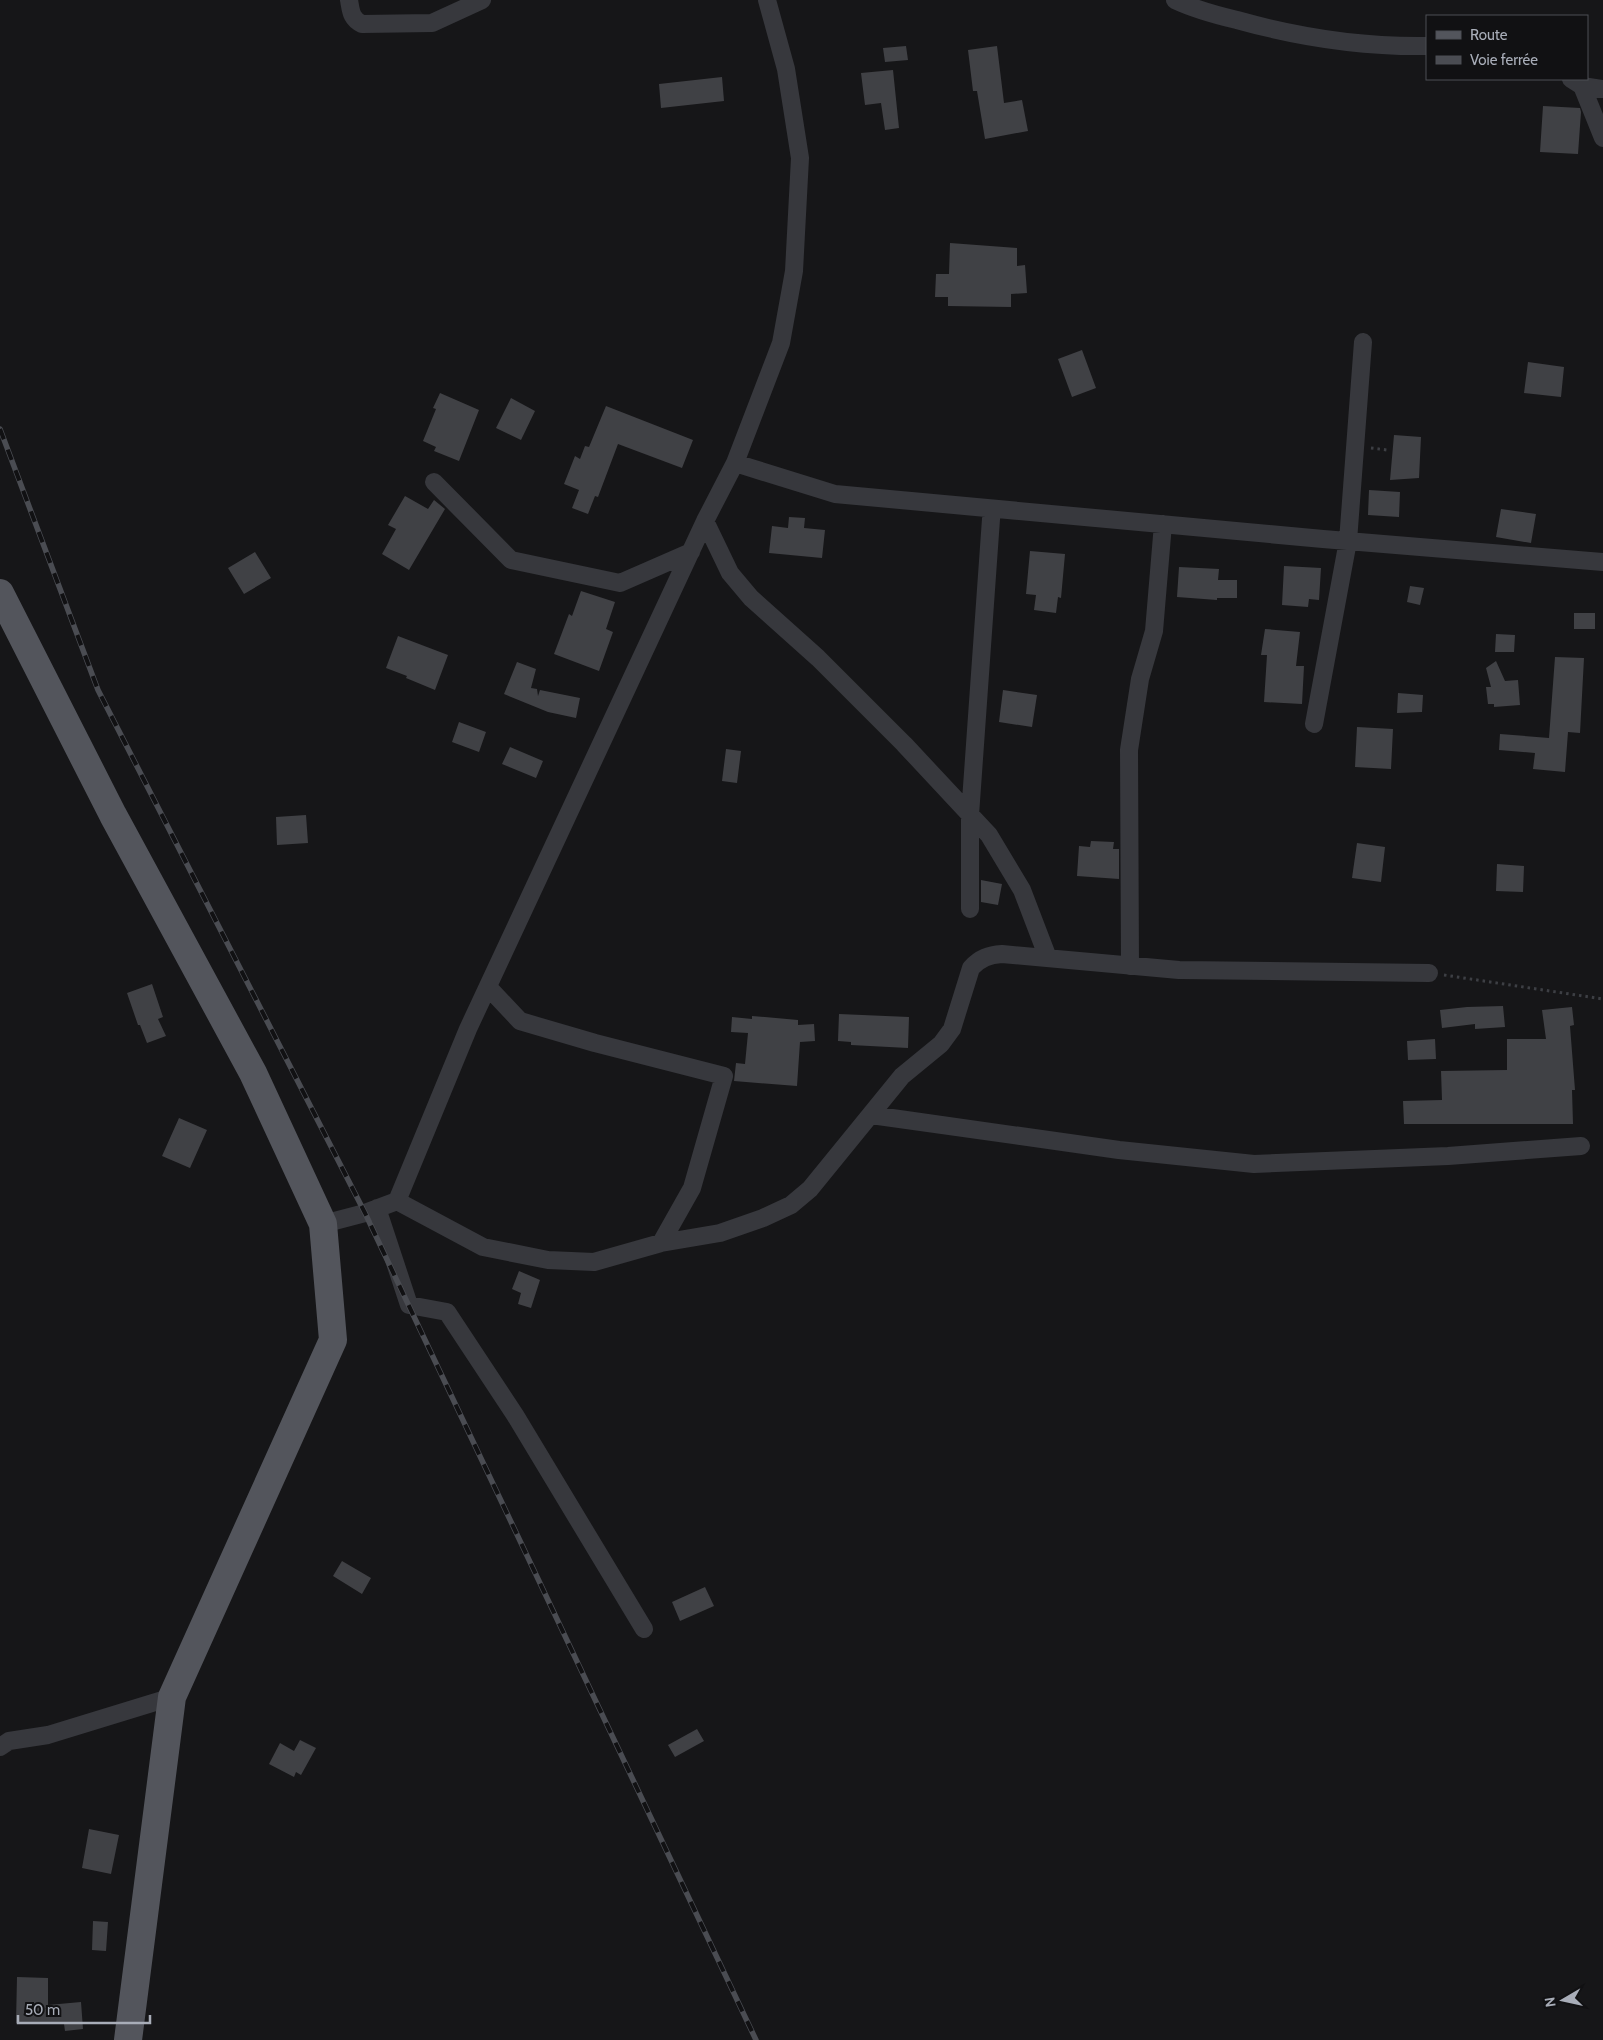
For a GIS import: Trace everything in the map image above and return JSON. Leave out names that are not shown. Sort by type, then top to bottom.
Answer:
[{"type":"main road","points":[[0,593],[113,815],[253,1073],[323,1224],[333,1340],[172,1697],[128,2040]]},
{"type":"street","points":[[349,0],[352,16],[356,21],[362,24],[372,24],[432,23],[482,0]]},
{"type":"street","points":[[323,1224],[397,1201],[468,1029],[705,521],[735,463],[781,343],[794,271],[800,158],[786,69],[767,0]]},
{"type":"street","points":[[1175,0],[1222,16],[1277,31],[1324,39],[1426,46]]},
{"type":"street","points":[[1576,82],[1603,89]]},
{"type":"street","points":[[1576,82],[1603,138]]},
{"type":"street","points":[[1314,724],[1348,541],[1363,342]]},
{"type":"street","points":[[735,463],[835,494],[1348,541],[1603,562]]},
{"type":"street","points":[[434,482],[511,560],[620,583],[691,552]]},
{"type":"street","points":[[970,909],[970,815],[991,519]]},
{"type":"street","points":[[705,521],[730,573],[751,598],[818,658],[904,744],[988,835],[1022,890],[1048,958]]},
{"type":"street","points":[[1130,966],[1129,750],[1140,679],[1154,632],[1163,524]]},
{"type":"street","points":[[397,1201],[483,1247],[548,1260],[594,1262],[661,1244],[720,1233],[763,1218],[791,1205],[810,1189],[902,1076],[941,1044],[952,1029],[971,968],[977,961],[989,955],[1002,954],[1179,970],[1429,973]]},
{"type":"street","points":[[488,987],[520,1021],[595,1043],[724,1076],[692,1188],[661,1244]]},
{"type":"street","points":[[871,1115],[1119,1150],[1254,1164],[1448,1156],[1580,1146]]},
{"type":"street","points":[[378,1208],[409,1305],[447,1312],[515,1415],[644,1628]]},
{"type":"street","points":[[0,1747],[9,1741],[48,1735],[172,1697]]},
{"type":"path","points":[[1429,973],[1603,999]]},
{"type":"building","points":[[906,46],[908,60],[885,62],[883,48]]},
{"type":"building","points":[[997,46],[1004,103],[1022,100],[1028,131],[985,139],[977,91],[973,91],[968,50]]},
{"type":"building","points":[[893,70],[899,128],[885,130],[881,103],[865,105],[861,73]]},
{"type":"building","points":[[722,77],[724,101],[661,108],[659,84]]},
{"type":"building","points":[[1543,106],[1580,108],[1578,154],[1540,152]]},
{"type":"building","points":[[950,243],[1017,248],[1017,266],[1025,265],[1027,293],[1011,294],[1011,307],[948,306],[948,297],[935,297],[936,274],[949,274]]},
{"type":"building","points":[[1082,350],[1096,388],[1072,397],[1058,359]]},
{"type":"building","points":[[1528,362],[1564,367],[1561,397],[1524,393]]},
{"type":"building","points":[[440,393],[479,410],[459,461],[434,451],[436,447],[423,441],[436,409],[433,408]]},
{"type":"building","points":[[511,398],[535,411],[521,440],[496,428]]},
{"type":"building","points":[[606,406],[693,440],[682,468],[618,444],[598,497],[595,496],[588,514],[572,508],[579,490],[564,484],[575,456],[580,459],[585,446],[589,447]]},
{"type":"building","points":[[1394,435],[1421,437],[1419,478],[1390,480]]},
{"type":"building","points":[[1369,490],[1400,492],[1399,517],[1368,515]]},
{"type":"building","points":[[405,496],[428,509],[434,500],[445,509],[409,570],[382,554],[396,529],[388,525]]},
{"type":"building","points":[[1501,509],[1536,514],[1531,543],[1496,537]]},
{"type":"building","points":[[789,517],[805,518],[804,528],[825,530],[822,558],[769,553],[772,526],[788,528]]},
{"type":"building","points":[[1030,551],[1065,554],[1061,598],[1058,597],[1056,613],[1034,610],[1036,595],[1026,594]]},
{"type":"building","points":[[255,552],[271,578],[244,594],[228,568]]},
{"type":"building","points":[[1284,566],[1321,568],[1319,600],[1309,599],[1308,607],[1282,605]]},
{"type":"building","points":[[1179,567],[1219,569],[1218,580],[1237,580],[1237,598],[1217,598],[1217,600],[1177,597]]},
{"type":"building","points":[[1410,586],[1424,588],[1420,605],[1407,602]]},
{"type":"building","points":[[581,591],[615,602],[606,629],[613,632],[599,671],[554,654],[569,614],[572,616]]},
{"type":"building","points":[[1574,613],[1595,613],[1595,629],[1574,629]]},
{"type":"building","points":[[1265,629],[1300,632],[1296,666],[1304,666],[1302,704],[1264,702],[1267,655],[1261,655]]},
{"type":"building","points":[[1496,634],[1515,635],[1514,652],[1495,652]]},
{"type":"building","points":[[398,636],[448,655],[435,690],[386,668]]},
{"type":"building","points":[[1555,657],[1584,658],[1580,733],[1568,732],[1565,772],[1533,769],[1535,753],[1499,750],[1500,734],[1549,738]]},
{"type":"building","points":[[1496,661],[1505,681],[1518,680],[1520,705],[1494,707],[1494,704],[1488,704],[1486,687],[1491,687],[1486,668]]},
{"type":"building","points":[[517,662],[536,669],[531,688],[537,689],[538,696],[540,690],[580,698],[576,718],[548,712],[504,694]]},
{"type":"building","points":[[1003,690],[1037,695],[1032,727],[999,722]]},
{"type":"building","points":[[1398,693],[1423,695],[1422,712],[1397,713]]},
{"type":"building","points":[[459,722],[486,732],[479,752],[452,742]]},
{"type":"building","points":[[1357,727],[1393,729],[1391,769],[1355,767]]},
{"type":"building","points":[[510,747],[543,761],[536,778],[502,764]]},
{"type":"building","points":[[726,749],[741,751],[737,783],[722,781]]},
{"type":"building","points":[[306,815],[308,843],[277,845],[276,817]]},
{"type":"building","points":[[1091,841],[1114,842],[1113,849],[1119,849],[1119,879],[1077,876],[1079,846],[1090,847]]},
{"type":"building","points":[[1357,843],[1385,847],[1381,882],[1352,878]]},
{"type":"building","points":[[1497,864],[1524,866],[1523,892],[1496,891]]},
{"type":"building","points":[[981,880],[1002,884],[998,905],[981,902]]},
{"type":"building","points":[[152,984],[163,1017],[158,1019],[166,1036],[147,1043],[140,1025],[138,1025],[127,993]]},
{"type":"building","points":[[1503,1006],[1505,1027],[1475,1029],[1475,1024],[1442,1028],[1440,1010]]},
{"type":"building","points":[[1572,1007],[1574,1025],[1570,1026],[1575,1090],[1572,1090],[1573,1124],[1404,1124],[1403,1101],[1442,1100],[1441,1071],[1507,1070],[1507,1039],[1546,1039],[1542,1010]]},
{"type":"building","points":[[839,1014],[909,1017],[908,1048],[851,1045],[851,1042],[838,1041]]},
{"type":"building","points":[[752,1016],[798,1020],[798,1025],[814,1024],[815,1041],[800,1042],[797,1086],[734,1081],[736,1063],[745,1064],[748,1033],[731,1032],[732,1017],[752,1019]]},
{"type":"building","points":[[1435,1039],[1436,1059],[1408,1060],[1407,1041]]},
{"type":"building","points":[[179,1118],[207,1130],[190,1168],[162,1156]]},
{"type":"building","points":[[519,1271],[540,1280],[531,1308],[518,1304],[521,1293],[512,1289]]},
{"type":"building","points":[[342,1561],[371,1578],[362,1594],[333,1576]]},
{"type":"building","points":[[705,1587],[714,1606],[680,1621],[672,1602]]},
{"type":"building","points":[[697,1729],[704,1741],[675,1757],[668,1745]]},
{"type":"building","points":[[300,1740],[316,1748],[301,1775],[296,1772],[294,1777],[269,1764],[280,1743],[294,1751]]},
{"type":"building","points":[[89,1829],[119,1835],[111,1874],[82,1868]]},
{"type":"building","points":[[93,1921],[108,1922],[106,1951],[92,1950]]},
{"type":"building","points":[[17,1977],[48,1978],[48,2005],[81,2002],[83,2029],[65,2031],[64,2024],[16,2023]]},
{"type":"railway","points":[[0,429],[98,690],[365,1213],[756,2040]]}]
